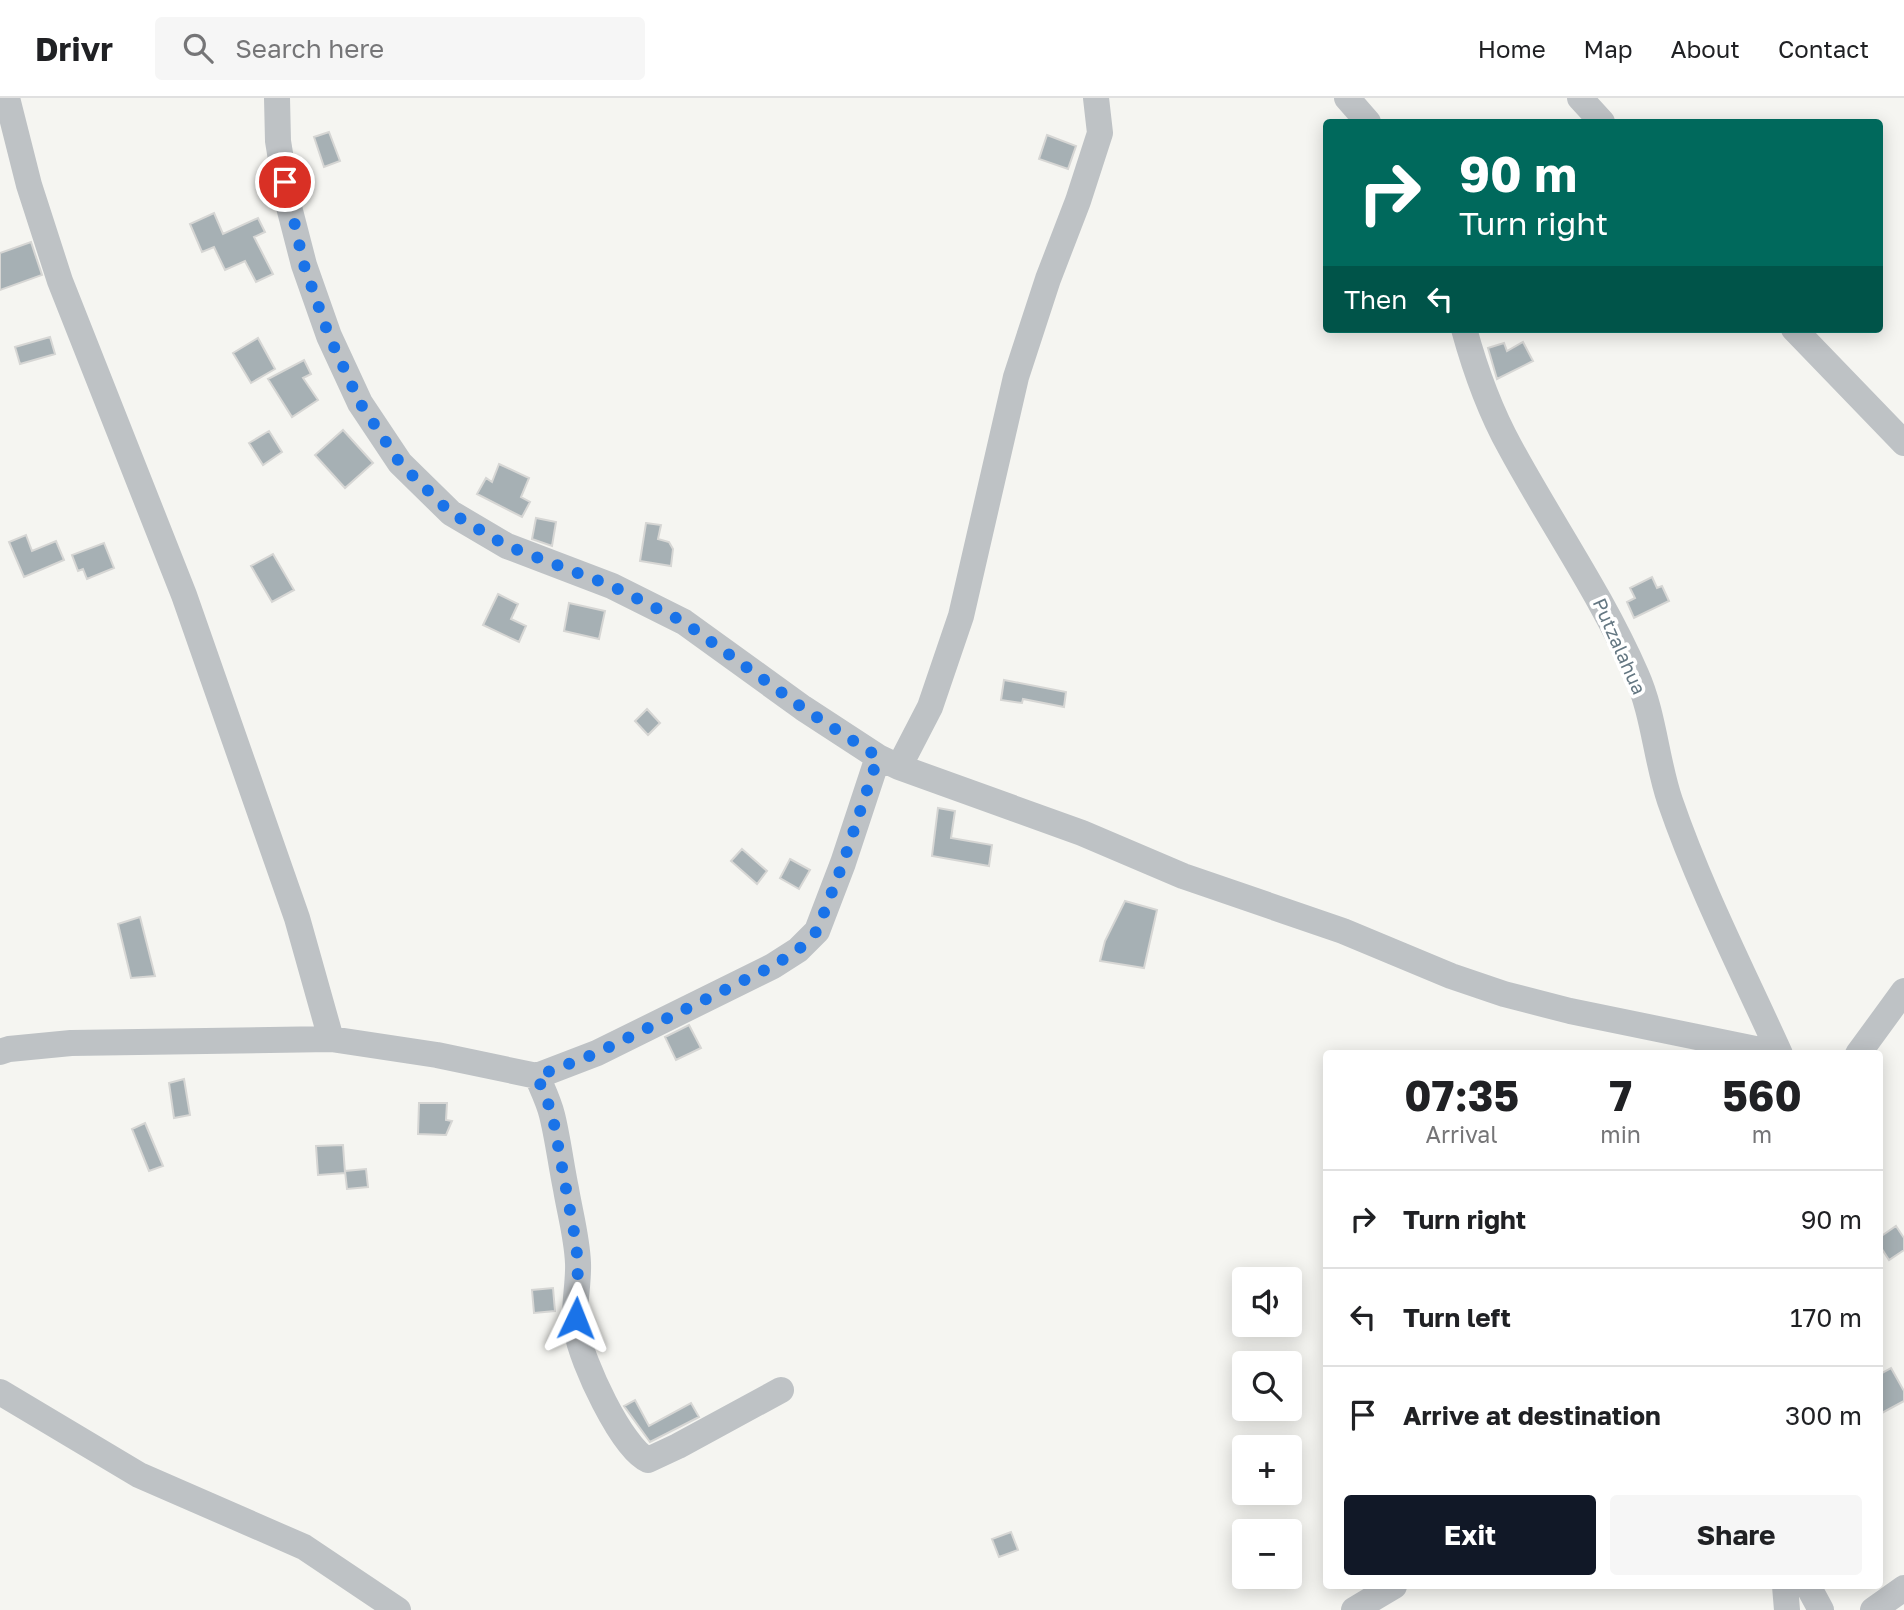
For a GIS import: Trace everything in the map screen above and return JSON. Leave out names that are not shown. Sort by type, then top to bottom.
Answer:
[{"type":"street","points":[[7,98],[29,185],[60,281],[184,595],[297,918],[331,1039]]},
{"type":"street","points":[[277,98],[280,153],[288,203],[304,265],[329,336],[360,403],[400,463],[451,513],[507,546],[612,586],[684,622],[803,708],[888,762],[1082,833],[1184,876],[1343,931],[1504,995],[1760,1050]]},
{"type":"street","points":[[0,1052],[71,1043],[331,1039],[437,1055],[537,1076],[597,1053],[773,966],[798,950],[817,931],[843,863],[888,762],[930,708],[961,616],[1016,377],[1100,133],[1096,98]]},
{"type":"street","points":[[1347,98],[1365,119]]},
{"type":"street","points":[[1580,98],[1599,119]]},
{"type":"street","name":"Putzalahua","points":[[1465,333],[1492,411],[1509,446],[1594,589],[1637,676],[1651,720],[1669,799],[1703,887],[1778,1050]]},
{"type":"street","points":[[1798,333],[1904,443]]},
{"type":"street","points":[[1861,1050],[1904,991]]},
{"type":"street","points":[[537,1076],[552,1113],[576,1243],[577,1332],[605,1403],[632,1448],[648,1460],[781,1390]]},
{"type":"street","points":[[0,1392],[139,1475],[304,1547],[398,1610]]},
{"type":"street","points":[[1880,1608],[1904,1588]]},
{"type":"street","points":[[1354,1610],[1389,1589]]},
{"type":"street","points":[[1785,1589],[1787,1610]]},
{"type":"street","points":[[1810,1589],[1821,1610]]},
{"type":"building","points":[[329,132],[340,161],[324,167],[314,137]]},
{"type":"building","points":[[1047,135],[1076,146],[1068,169],[1039,159]]},
{"type":"building","points":[[214,213],[223,234],[258,218],[265,232],[254,237],[273,274],[256,282],[245,261],[225,270],[214,247],[202,252],[190,224]]},
{"type":"building","points":[[31,242],[42,275],[0,290],[0,253]]},
{"type":"building","points":[[50,337],[55,354],[20,364],[15,347]]},
{"type":"building","points":[[258,338],[275,369],[251,383],[233,353]]},
{"type":"building","points":[[1523,342],[1533,361],[1497,379],[1488,348],[1504,343],[1507,351]]},
{"type":"building","points":[[304,360],[311,374],[303,378],[318,400],[292,417],[268,379]]},
{"type":"building","points":[[343,430],[373,463],[345,488],[315,455]]},
{"type":"building","points":[[269,431],[282,452],[263,465],[249,443]]},
{"type":"building","points":[[499,464],[529,478],[521,497],[530,502],[522,517],[477,494],[486,478],[492,482]]},
{"type":"building","points":[[536,518],[556,522],[552,546],[532,539]]},
{"type":"building","points":[[646,523],[661,525],[658,539],[669,542],[673,549],[671,566],[640,561]]},
{"type":"building","points":[[26,535],[32,551],[56,541],[64,560],[24,577],[9,542]]},
{"type":"building","points":[[104,543],[114,568],[87,579],[83,569],[78,571],[72,555]]},
{"type":"building","points":[[273,554],[294,590],[272,602],[251,566]]},
{"type":"building","points":[[1652,577],[1657,588],[1662,586],[1669,601],[1634,618],[1627,602],[1635,598],[1630,588]]},
{"type":"building","points":[[498,594],[518,604],[511,619],[526,626],[519,642],[483,625]]},
{"type":"building","points":[[569,603],[605,611],[599,639],[564,631]]},
{"type":"building","points":[[1004,680],[1066,692],[1064,707],[1023,699],[1022,703],[1001,700]]},
{"type":"building","points":[[647,709],[660,723],[648,735],[635,721]]},
{"type":"building","points":[[938,808],[955,811],[951,838],[992,845],[989,866],[932,856]]},
{"type":"building","points":[[742,849],[767,871],[757,884],[731,861]]},
{"type":"building","points":[[790,859],[810,870],[799,889],[780,878]]},
{"type":"building","points":[[1125,901],[1157,910],[1144,968],[1100,961],[1105,941]]},
{"type":"building","points":[[140,917],[155,976],[131,978],[118,924]]},
{"type":"building","points":[[689,1025],[701,1048],[676,1060],[665,1037]]},
{"type":"building","points":[[184,1079],[190,1115],[174,1118],[169,1083]]},
{"type":"building","points":[[419,1103],[447,1103],[446,1120],[452,1121],[446,1135],[418,1134]]},
{"type":"building","points":[[145,1123],[163,1166],[149,1171],[132,1129]]},
{"type":"building","points":[[343,1145],[345,1173],[318,1175],[316,1146]]},
{"type":"building","points":[[366,1169],[368,1187],[347,1189],[345,1171]]},
{"type":"building","points":[[1896,1226],[1904,1238],[1904,1250],[1889,1260],[1883,1251],[1883,1235]]},
{"type":"building","points":[[553,1288],[555,1311],[534,1313],[532,1290]]},
{"type":"building","points":[[1891,1368],[1904,1391],[1904,1401],[1883,1412],[1883,1372]]},
{"type":"building","points":[[635,1400],[649,1426],[691,1403],[699,1417],[650,1442],[624,1406]]},
{"type":"building","points":[[1011,1532],[1018,1550],[999,1557],[992,1539]]},
{"type":"route","points":[[285,182],[304,265],[329,336],[360,403],[400,463],[451,513],[507,546],[612,586],[684,622],[803,708],[878,757],[817,931],[798,950],[773,966],[597,1053],[537,1076],[552,1113],[576,1243],[576,1318]]}]
